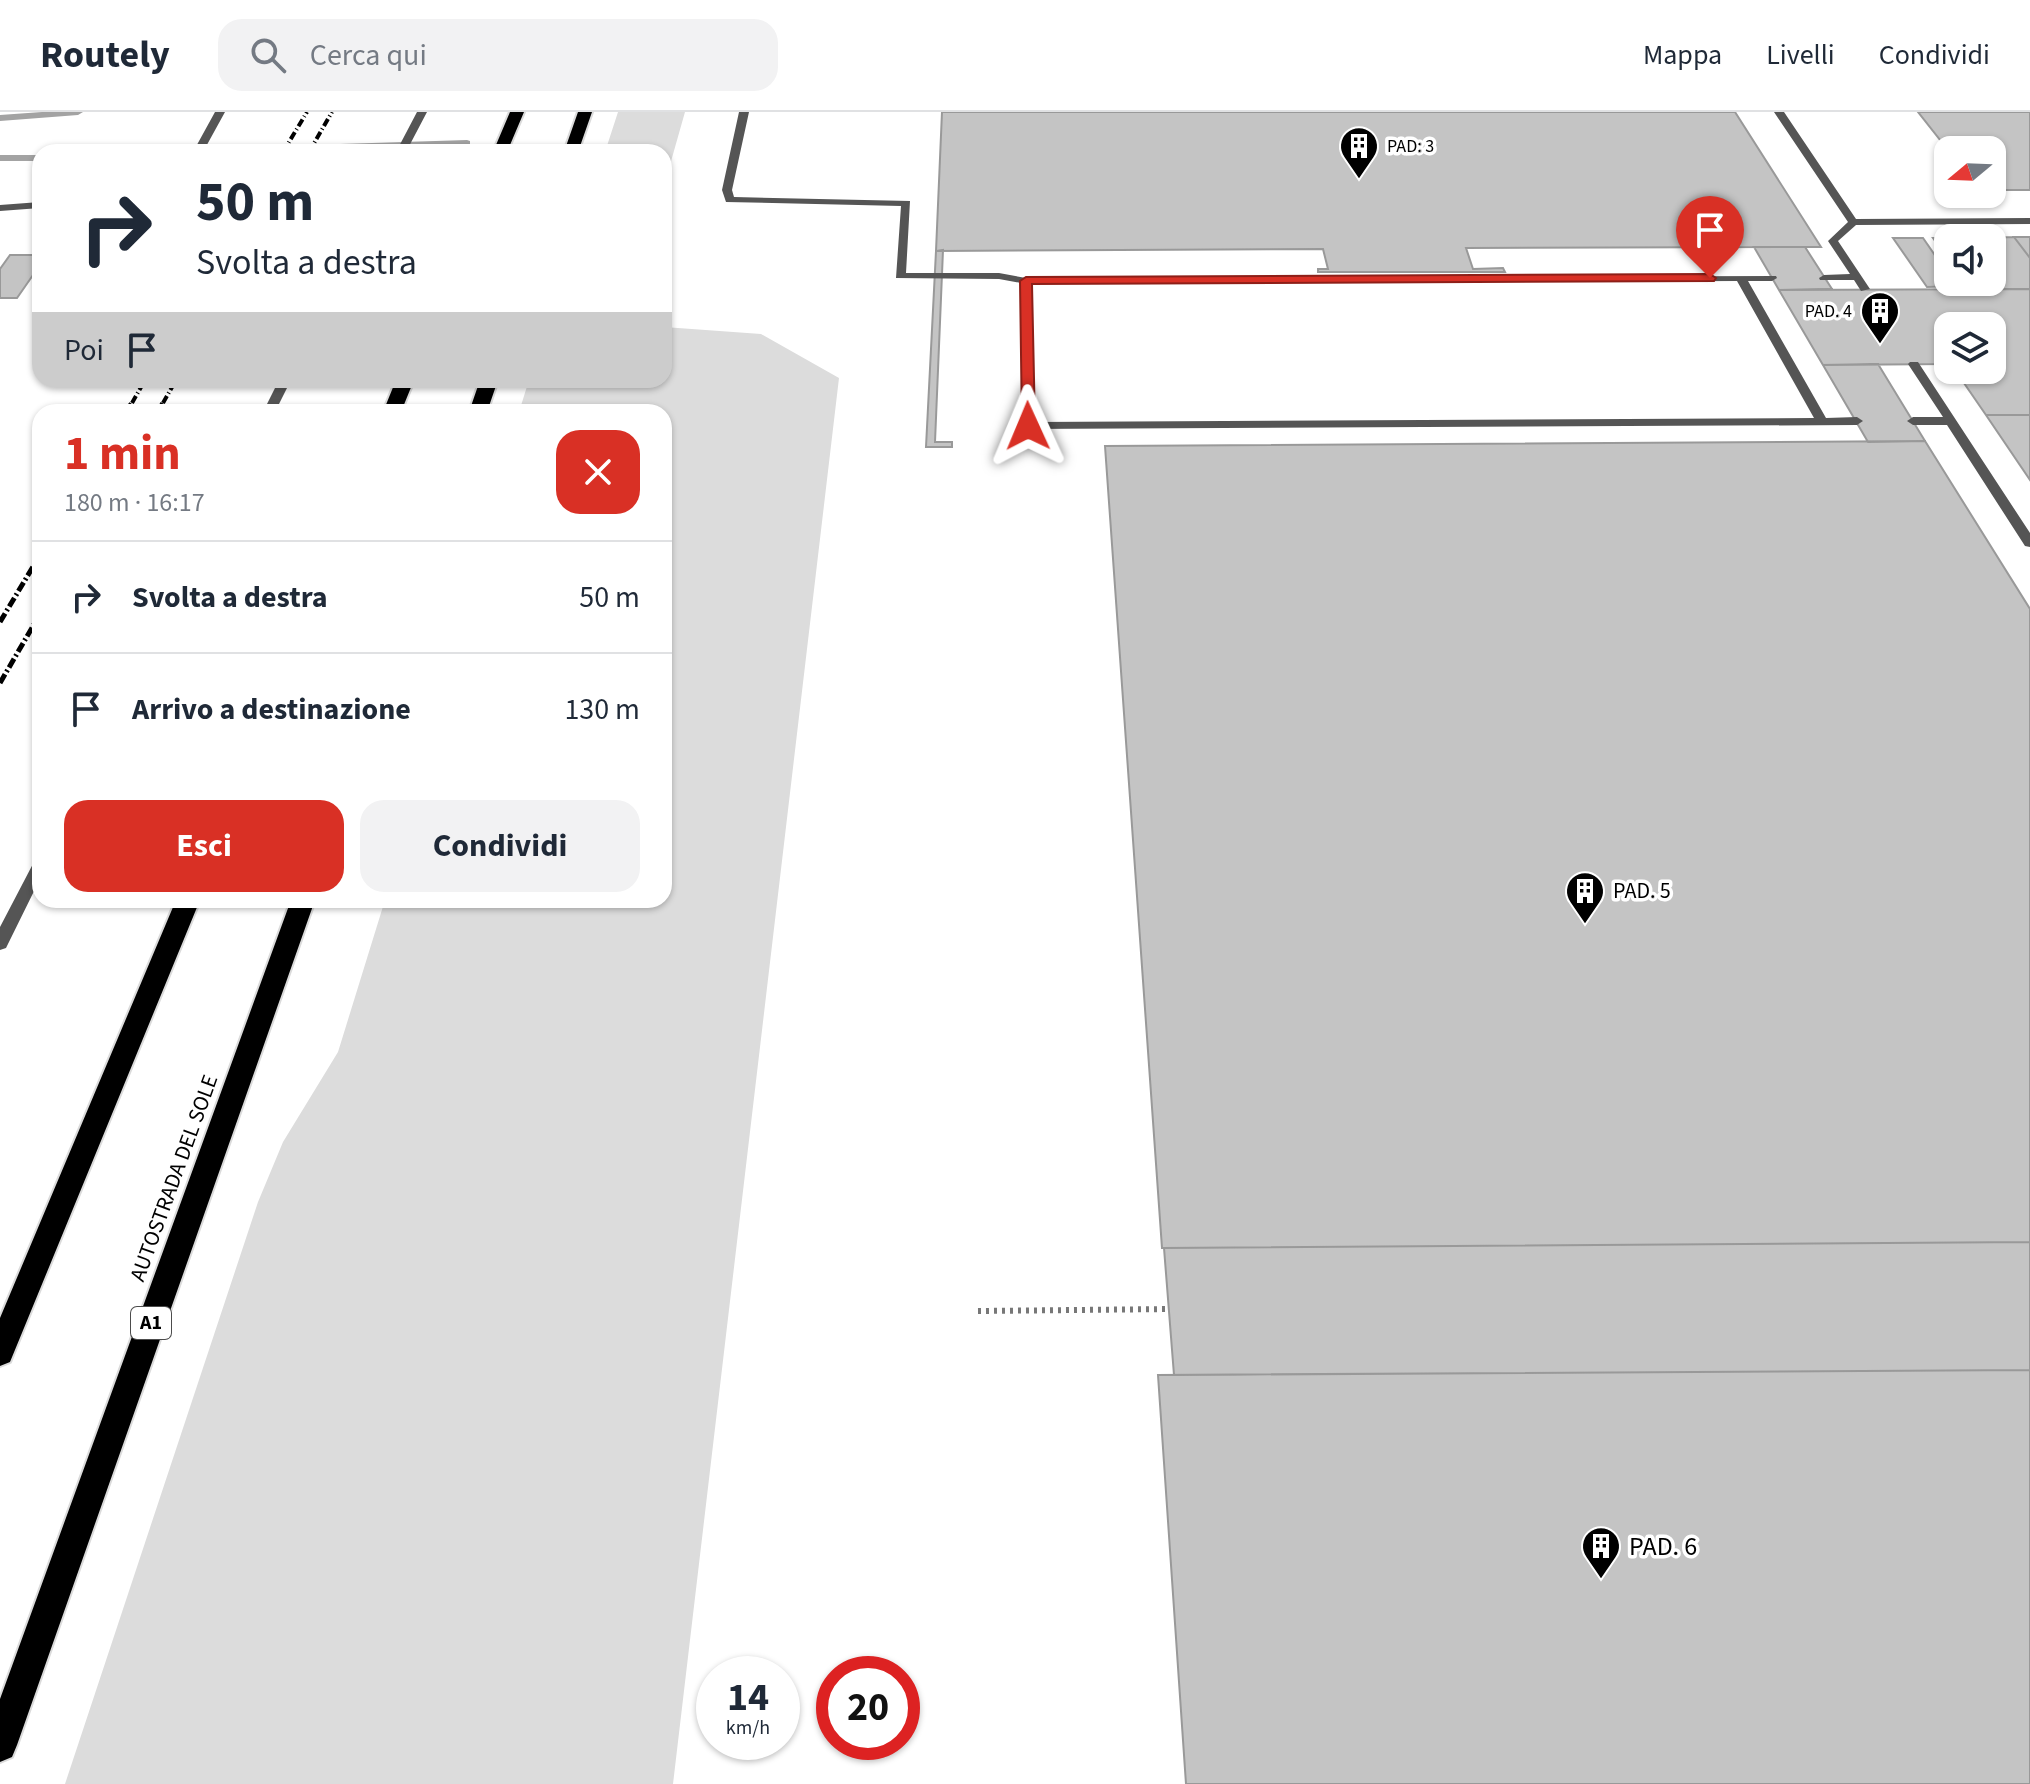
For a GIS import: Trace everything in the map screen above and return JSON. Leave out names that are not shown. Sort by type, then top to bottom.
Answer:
[{"type":"highway","points":[[503,144],[517,112]]},
{"type":"highway","points":[[574,144],[585,112]]},
{"type":"highway","points":[[0,1352],[185,908]]},
{"type":"highway","name":"AUTOSTRADA DEL SOLE","points":[[0,1745],[300,908]]},
{"type":"lane","points":[[202,144],[220,112]]},
{"type":"lane","points":[[405,144],[422,112]]},
{"type":"lane","points":[[744,112],[727,190],[730,200],[906,203],[900,276],[999,276],[1026,281],[1772,278]]},
{"type":"lane","points":[[1779,112],[1853,222]]},
{"type":"lane","points":[[0,208],[32,206]]},
{"type":"lane","points":[[1865,289],[1833,241],[1853,222],[2030,221]]},
{"type":"lane","points":[[1824,278],[1857,277]]},
{"type":"lane","points":[[1741,278],[1822,421]]},
{"type":"lane","points":[[1026,281],[1028,426],[1857,421]]},
{"type":"lane","points":[[1914,364],[2030,543]]},
{"type":"lane","points":[[1913,421],[1951,421]]},
{"type":"lane","points":[[0,943],[32,880]]},
{"type":"path","points":[[978,1311],[1169,1309]]},
{"type":"shaded area","points":[[618,112],[685,112],[672,158],[672,144],[608,144]]},
{"type":"shaded area","points":[[672,328],[761,334],[839,378],[673,1784],[65,1784],[258,1202],[283,1142],[338,1052],[383,908],[672,908],[672,404],[522,404],[526,388],[672,388]]},
{"type":"building","name":"PAD: 3","points":[[942,112],[1735,112],[1821,247],[1466,248],[1473,269],[1503,268],[1505,272],[1318,272],[1318,269],[1328,269],[1323,249],[936,251]]},
{"type":"building","points":[[1918,112],[2030,112],[2030,190],[2006,190],[2006,136],[1937,136]]},
{"type":"building","points":[[2006,237],[2014,237],[2030,258],[2030,289],[2006,289]]},
{"type":"building","points":[[2014,237],[2030,237],[2030,258]]},
{"type":"building","points":[[1893,238],[1923,238],[1934,254],[1934,287],[1927,287]]},
{"type":"building","points":[[1754,247],[1805,247],[1832,289],[1779,290]]},
{"type":"building","points":[[943,250],[935,442],[952,442],[952,447],[926,447],[936,251]]},
{"type":"building","points":[[10,255],[32,255],[32,276],[17,298],[0,298],[0,269]]},
{"type":"building","name":"PAD. 4","points":[[1934,289],[1934,296],[2006,296],[2006,289],[2030,289],[2030,415],[1986,415],[1965,384],[2006,384],[2006,312],[1934,312],[1934,364],[1823,365],[1779,290]]},
{"type":"building","points":[[1878,364],[1925,441],[1868,442],[1823,365]]},
{"type":"building","points":[[1986,415],[2030,415],[2030,480]]},
{"type":"building","name":"PAD. 5","points":[[1925,441],[2030,609],[2030,1242],[1162,1248],[1105,446]]},
{"type":"building","points":[[2030,1242],[2030,1370],[1174,1375],[1164,1248]]},
{"type":"building","name":"PAD. 6","points":[[2030,1370],[2030,1784],[1186,1784],[1158,1375]]},
{"type":"waterway","points":[[0,118],[78,112]]},
{"type":"waterway","points":[[435,144],[467,143]]},
{"type":"waterway","points":[[0,158],[32,158]]},
{"type":"railway","points":[[288,144],[307,112]]},
{"type":"railway","points":[[314,144],[332,112]]},
{"type":"railway","points":[[132,403],[140,388]]},
{"type":"railway","points":[[163,403],[171,388]]},
{"type":"railway","points":[[0,622],[32,568]]},
{"type":"railway","points":[[0,683],[32,628]]},
{"type":"place","name":"PAD: 3","points":[[1359,180]]},
{"type":"place","name":"PAD. 4","points":[[1880,345]]},
{"type":"place","name":"PAD. 5","points":[[1585,925]]},
{"type":"place","name":"PAD. 6","points":[[1601,1580]]},
{"type":"route","points":[[1028,426],[1026,281],[1710,278]]}]
